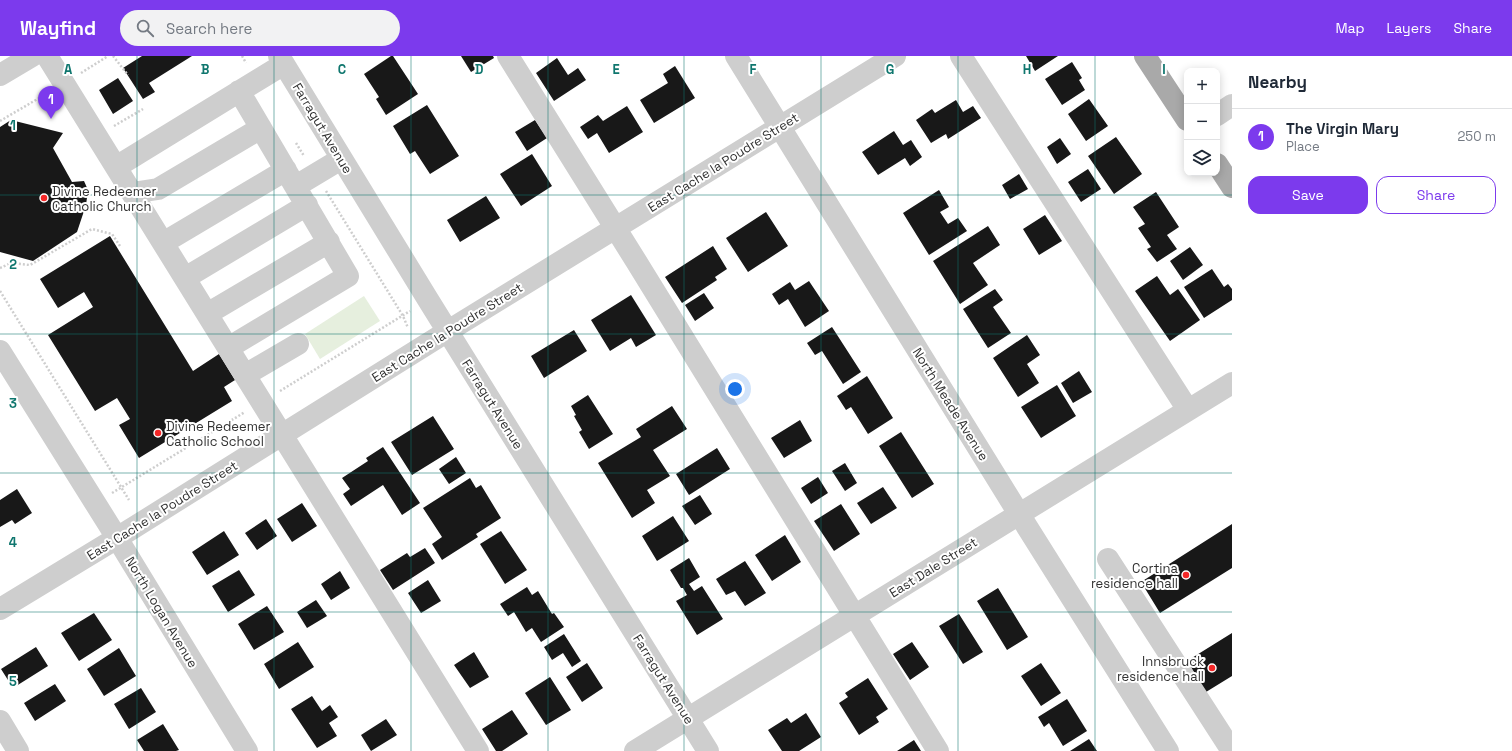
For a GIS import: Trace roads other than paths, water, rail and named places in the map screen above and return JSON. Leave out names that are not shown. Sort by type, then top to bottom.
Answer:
[{"type":"main road","points":[[1144,56],[1184,116]]},
{"type":"main road","points":[[1220,169],[1232,187]]},
{"type":"street","points":[[0,75],[32,56]]},
{"type":"street","points":[[47,56],[478,751]]},
{"type":"street","points":[[508,56],[938,751]]},
{"type":"street","name":"North Meade Avenue","points":[[736,56],[1019,514],[1168,751]]},
{"type":"street","name":"East Cache la Poudre Street","points":[[0,609],[895,56]]},
{"type":"street","points":[[961,56],[1188,410]]},
{"type":"street","points":[[116,167],[239,91],[281,60]]},
{"type":"street","name":"Farragut Avenue","points":[[281,60],[708,751]]},
{"type":"street","points":[[228,348],[348,276],[239,91]]},
{"type":"street","points":[[1220,113],[1232,105]]},
{"type":"street","points":[[132,193],[158,189],[261,128]]},
{"type":"street","points":[[163,243],[291,178],[341,159]]},
{"type":"street","points":[[185,278],[307,205]]},
{"type":"street","points":[[207,314],[329,242]]},
{"type":"street","points":[[245,375],[298,344]]},
{"type":"street","name":"North Logan Avenue","points":[[0,351],[117,538],[247,751]]},
{"type":"street","name":"East Dale Street","points":[[635,751],[1232,383]]},
{"type":"street","points":[[1108,560],[1232,751]]},
{"type":"street","points":[[0,721],[18,751]]},
{"type":"place","name":"The Virgin Mary","points":[[51,119]]},
{"type":"place","name":"Divine Redeemer Catholic Church","points":[[44,198]]},
{"type":"place","name":"Divine Redeemer Catholic School","points":[[158,433]]},
{"type":"place","name":"Cortina residence hall","points":[[1186,575]]},
{"type":"place","name":"Innsbruck residence hall","points":[[1212,668]]}]
